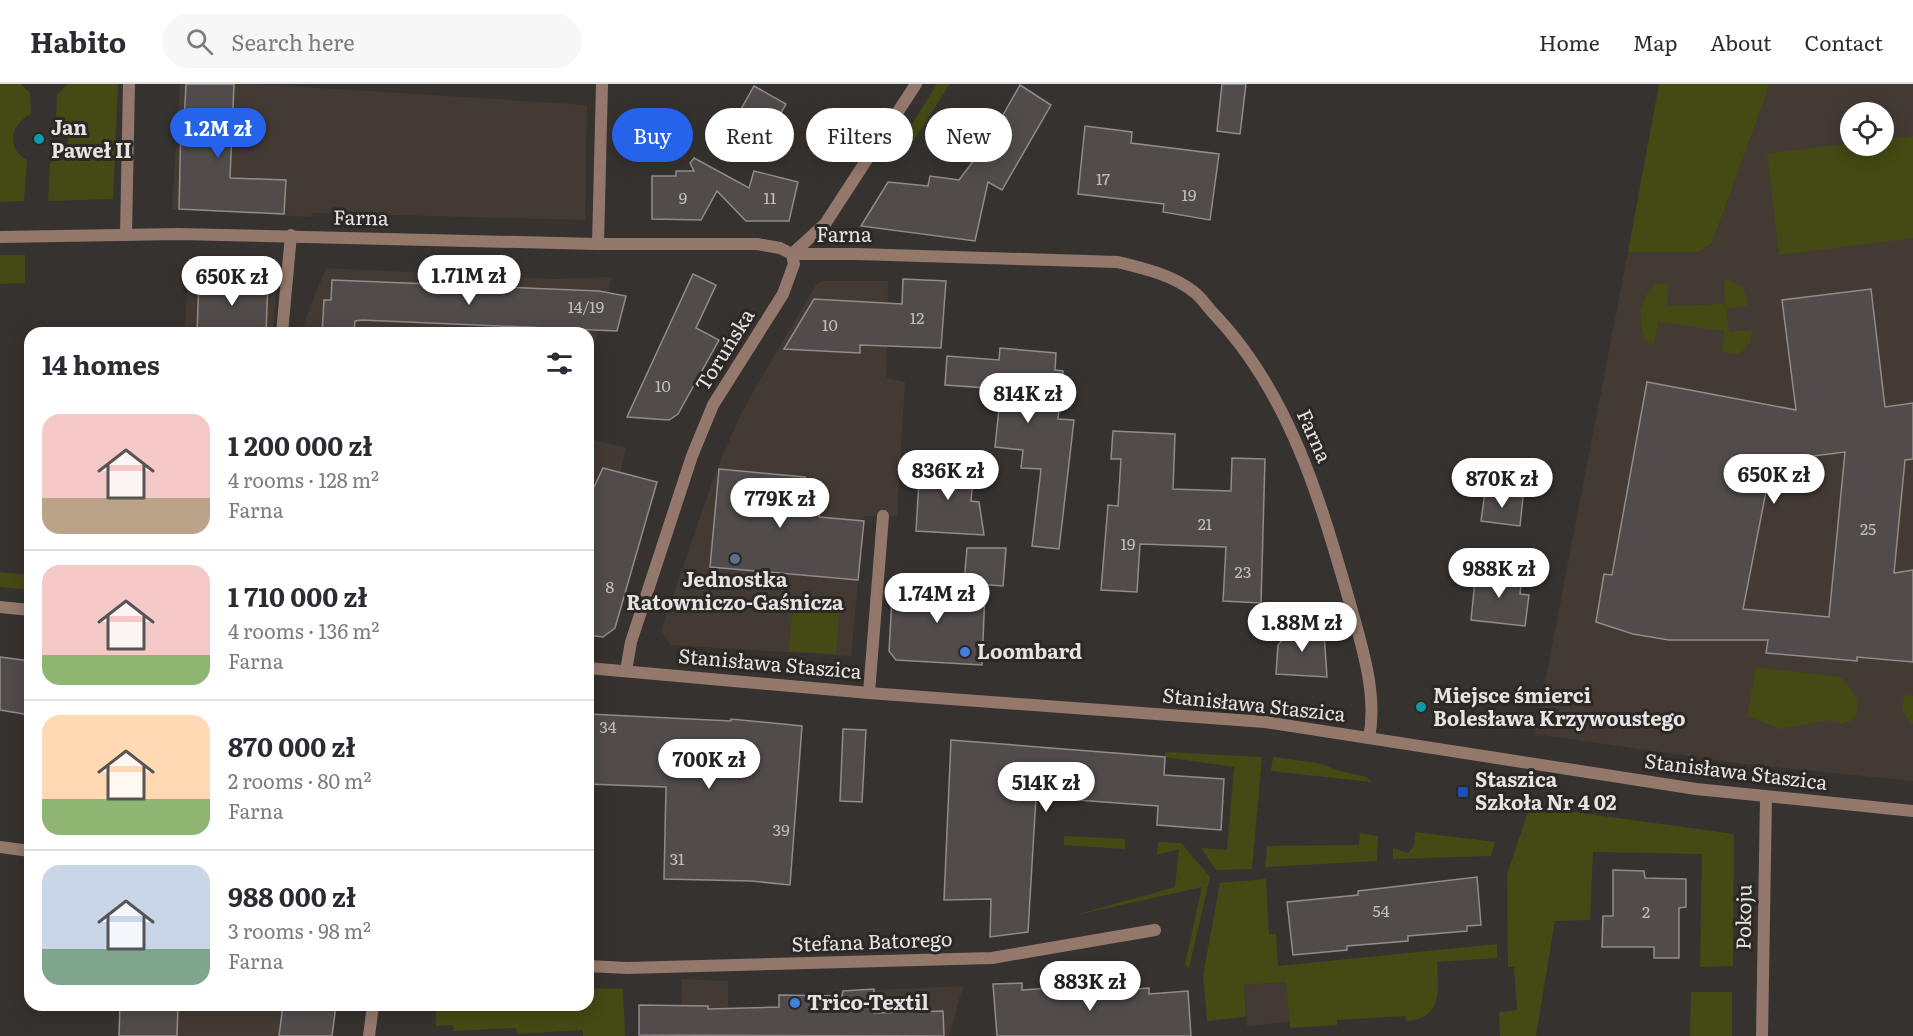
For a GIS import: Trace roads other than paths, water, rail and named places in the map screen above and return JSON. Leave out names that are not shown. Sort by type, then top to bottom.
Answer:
[{"type":"street","points":[[126,235],[129,84]]},
{"type":"street","points":[[598,244],[602,84]]},
{"type":"street","points":[[792,254],[825,224],[916,84]]},
{"type":"street","points":[[283,327],[291,235]]},
{"type":"street","name":"Farna","points":[[0,237],[291,235],[598,244],[757,244],[780,248],[792,254],[1118,262],[1142,267],[1193,291],[1233,333],[1258,370],[1280,409],[1311,478],[1357,629],[1373,708],[1369,738]]},
{"type":"street","name":"Toruńska","points":[[626,671],[631,642],[692,456],[713,405],[783,294],[794,264],[792,254]]},
{"type":"street","points":[[868,693],[883,516]]},
{"type":"street","points":[[0,607],[24,609]]},
{"type":"street","name":"Stanisława Staszica","points":[[594,668],[868,693],[1266,722],[1471,756],[1766,798],[1913,811]]},
{"type":"street","name":"Pokoju","points":[[1762,1036],[1766,798]]},
{"type":"street","points":[[0,847],[24,850]]},
{"type":"street","name":"Stefana Batorego","points":[[594,966],[992,958],[1155,930]]},
{"type":"street","points":[[369,1036],[372,1011]]},
{"type":"place","name":"Jan Paweł II","points":[[39,139]]},
{"type":"place","name":"Jednostka Ratowniczo-Gaśnicza","points":[[735,559]]},
{"type":"place","name":"Loombard","points":[[965,652]]},
{"type":"place","name":"Miejsce śmierci Bolesława Krzywoustego","points":[[1421,707]]},
{"type":"place","name":"Staszica Szkoła Nr 4 02","points":[[1463,792]]},
{"type":"place","name":"Trico-Textil","points":[[795,1003]]}]
